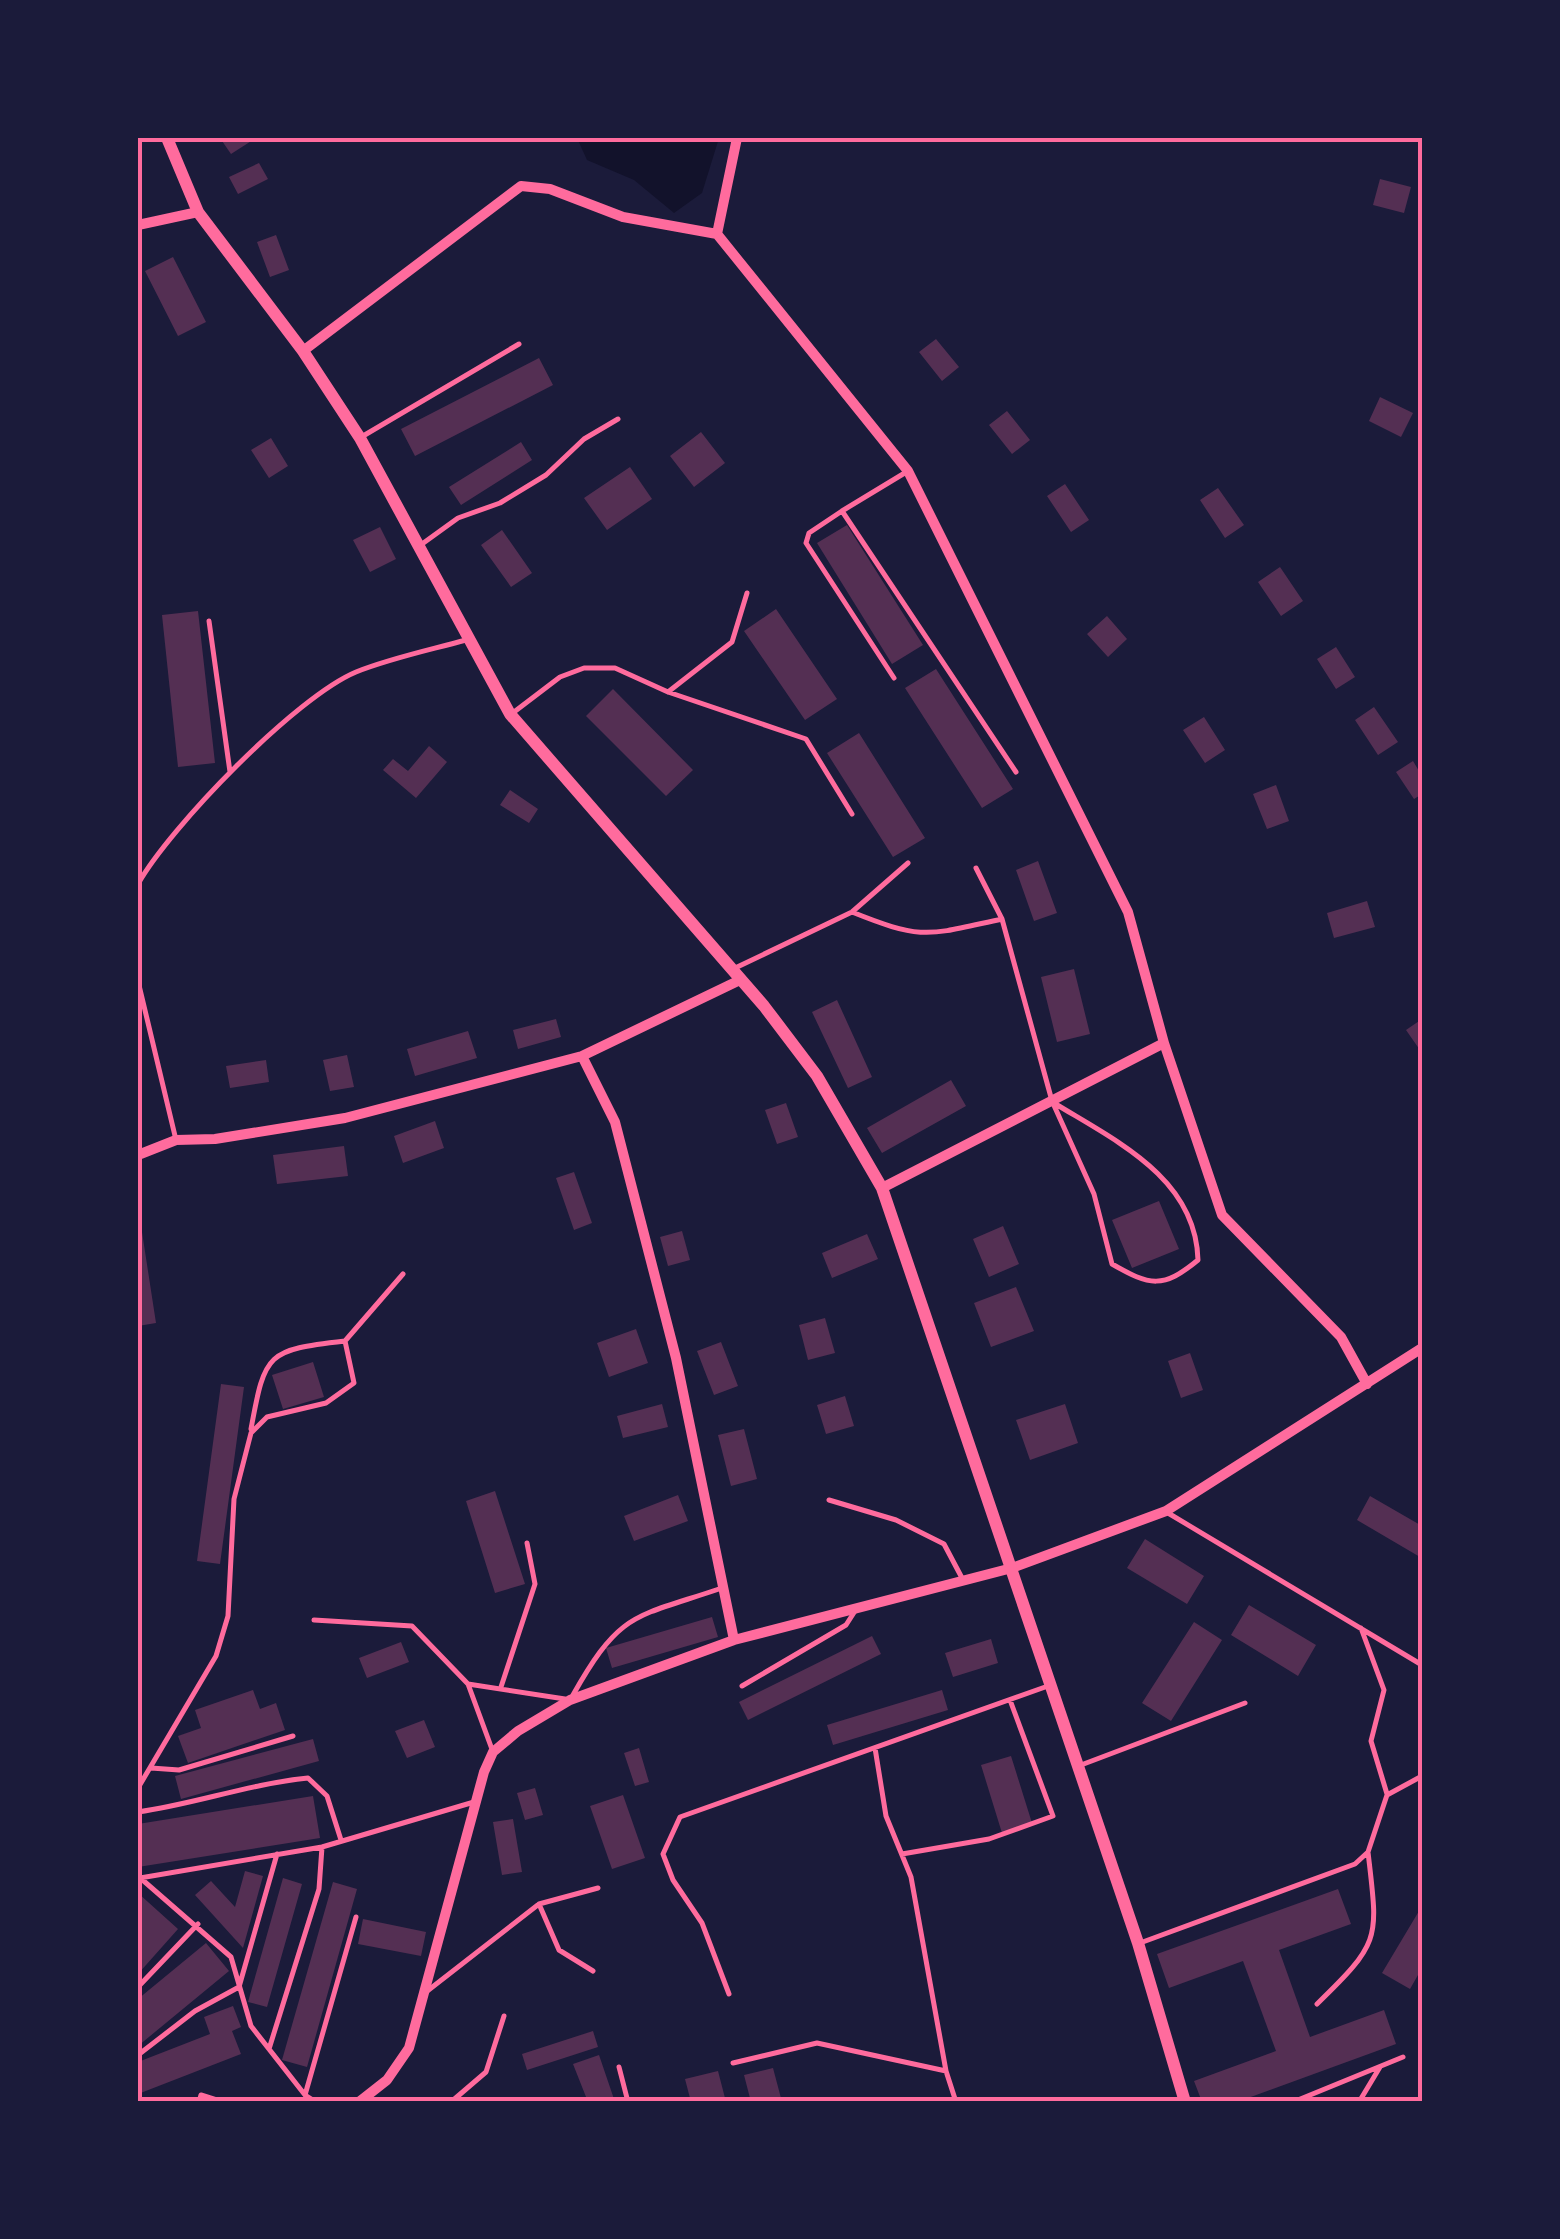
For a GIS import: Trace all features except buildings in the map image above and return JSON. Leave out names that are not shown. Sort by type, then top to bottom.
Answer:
[{"type":"street","points":[[168,138],[198,212],[303,351],[360,438],[510,714],[817,1076],[882,1188],[1138,1944],[1185,2102]]},
{"type":"street","points":[[717,234],[737,138]]},
{"type":"street","points":[[303,351],[520,186],[550,189],[623,217],[717,234],[908,471],[1128,912],[1164,1043],[1222,1214],[1341,1337],[1367,1384]]},
{"type":"street","points":[[138,225],[198,212]]},
{"type":"street","points":[[138,1156],[176,1140],[215,1140],[346,1118],[582,1056],[735,975]]},
{"type":"street","points":[[882,1188],[1164,1043]]},
{"type":"street","points":[[582,1056],[615,1122],[676,1358],[734,1640]]},
{"type":"street","points":[[359,2102],[386,2080],[410,2048],[474,1802],[493,1752],[570,1700],[734,1640],[1012,1568],[1166,1511],[1422,1348]]},
{"type":"lane","points":[[360,438],[404,408],[520,344]]},
{"type":"lane","points":[[420,545],[458,518],[500,503],[546,476],[584,439],[618,419]]},
{"type":"lane","points":[[894,678],[806,543],[809,533],[908,471]]},
{"type":"lane","points":[[842,511],[1016,772]]},
{"type":"lane","points":[[668,692],[732,642],[747,594]]},
{"type":"lane","points":[[209,621],[230,772]]},
{"type":"lane","points":[[138,884],[230,772],[296,711],[354,673],[468,639]]},
{"type":"lane","points":[[510,714],[560,677],[584,668],[616,668],[668,692],[806,739],[852,814]]},
{"type":"lane","points":[[735,975],[852,912],[908,863]]},
{"type":"lane","points":[[976,868],[1002,919],[1052,1101],[1094,1194],[1112,1264],[1144,1282],[1174,1279],[1198,1260],[1197,1230],[1155,1166],[1052,1101]]},
{"type":"lane","points":[[852,912],[908,934],[927,936],[1002,919]]},
{"type":"lane","points":[[138,981],[176,1140]]},
{"type":"lane","points":[[138,1788],[216,1656],[228,1616],[234,1499],[261,1372],[287,1348],[345,1342],[402,1274]]},
{"type":"lane","points":[[251,1433],[267,1418],[343,1394],[354,1383],[345,1342]]},
{"type":"lane","points":[[830,1500],[896,1520],[944,1544],[964,1581]]},
{"type":"lane","points":[[1166,1511],[1422,1665]]},
{"type":"lane","points":[[502,1686],[535,1584],[526,1542]]},
{"type":"lane","points":[[468,1684],[502,1686],[570,1700],[602,1643],[626,1621],[723,1588]]},
{"type":"lane","points":[[742,1686],[846,1625],[856,1610]]},
{"type":"lane","points":[[314,1620],[412,1626],[468,1684],[493,1752]]},
{"type":"lane","points":[[1317,2004],[1357,1965],[1377,1926],[1368,1852],[1387,1796],[1372,1740],[1384,1690],[1360,1625]]},
{"type":"lane","points":[[729,1994],[702,1923],[673,1880],[663,1854],[680,1817],[1051,1684]]},
{"type":"lane","points":[[902,1854],[988,1839],[1053,1816],[1010,1700]]},
{"type":"lane","points":[[1078,1766],[1245,1702]]},
{"type":"lane","points":[[150,1768],[179,1770],[293,1736]]},
{"type":"lane","points":[[875,1748],[886,1816],[911,1876],[946,2071],[956,2102]]},
{"type":"lane","points":[[1387,1796],[1422,1776]]},
{"type":"lane","points":[[138,1812],[180,1806],[262,1783],[308,1778],[327,1796],[341,1841]]},
{"type":"lane","points":[[139,1877],[322,1847],[474,1802]]},
{"type":"lane","points":[[269,2049],[319,1889],[322,1847]]},
{"type":"lane","points":[[1138,1944],[1355,1864],[1368,1852]]},
{"type":"lane","points":[[138,2055],[194,2011],[239,1987],[277,1854]]},
{"type":"lane","points":[[139,1877],[198,1924],[231,1957],[251,2026],[305,2094],[316,2102]]},
{"type":"lane","points":[[424,1994],[539,1904],[598,1888]]},
{"type":"lane","points":[[539,1904],[559,1950],[594,1971]]},
{"type":"lane","points":[[305,2094],[356,1917]]},
{"type":"lane","points":[[138,1987],[198,1924]]},
{"type":"lane","points":[[451,2102],[486,2072],[504,2016]]},
{"type":"lane","points":[[734,2063],[817,2043],[946,2071]]},
{"type":"lane","points":[[1293,2102],[1403,2057]]},
{"type":"lane","points":[[1358,2102],[1381,2065]]},
{"type":"lane","points":[[619,2068],[628,2102]]},
{"type":"lane","points":[[199,2102],[202,2095],[224,2102]]},
{"type":"shaded area","points":[[577,138],[719,138],[702,193],[674,213],[634,180],[587,160]]}]
